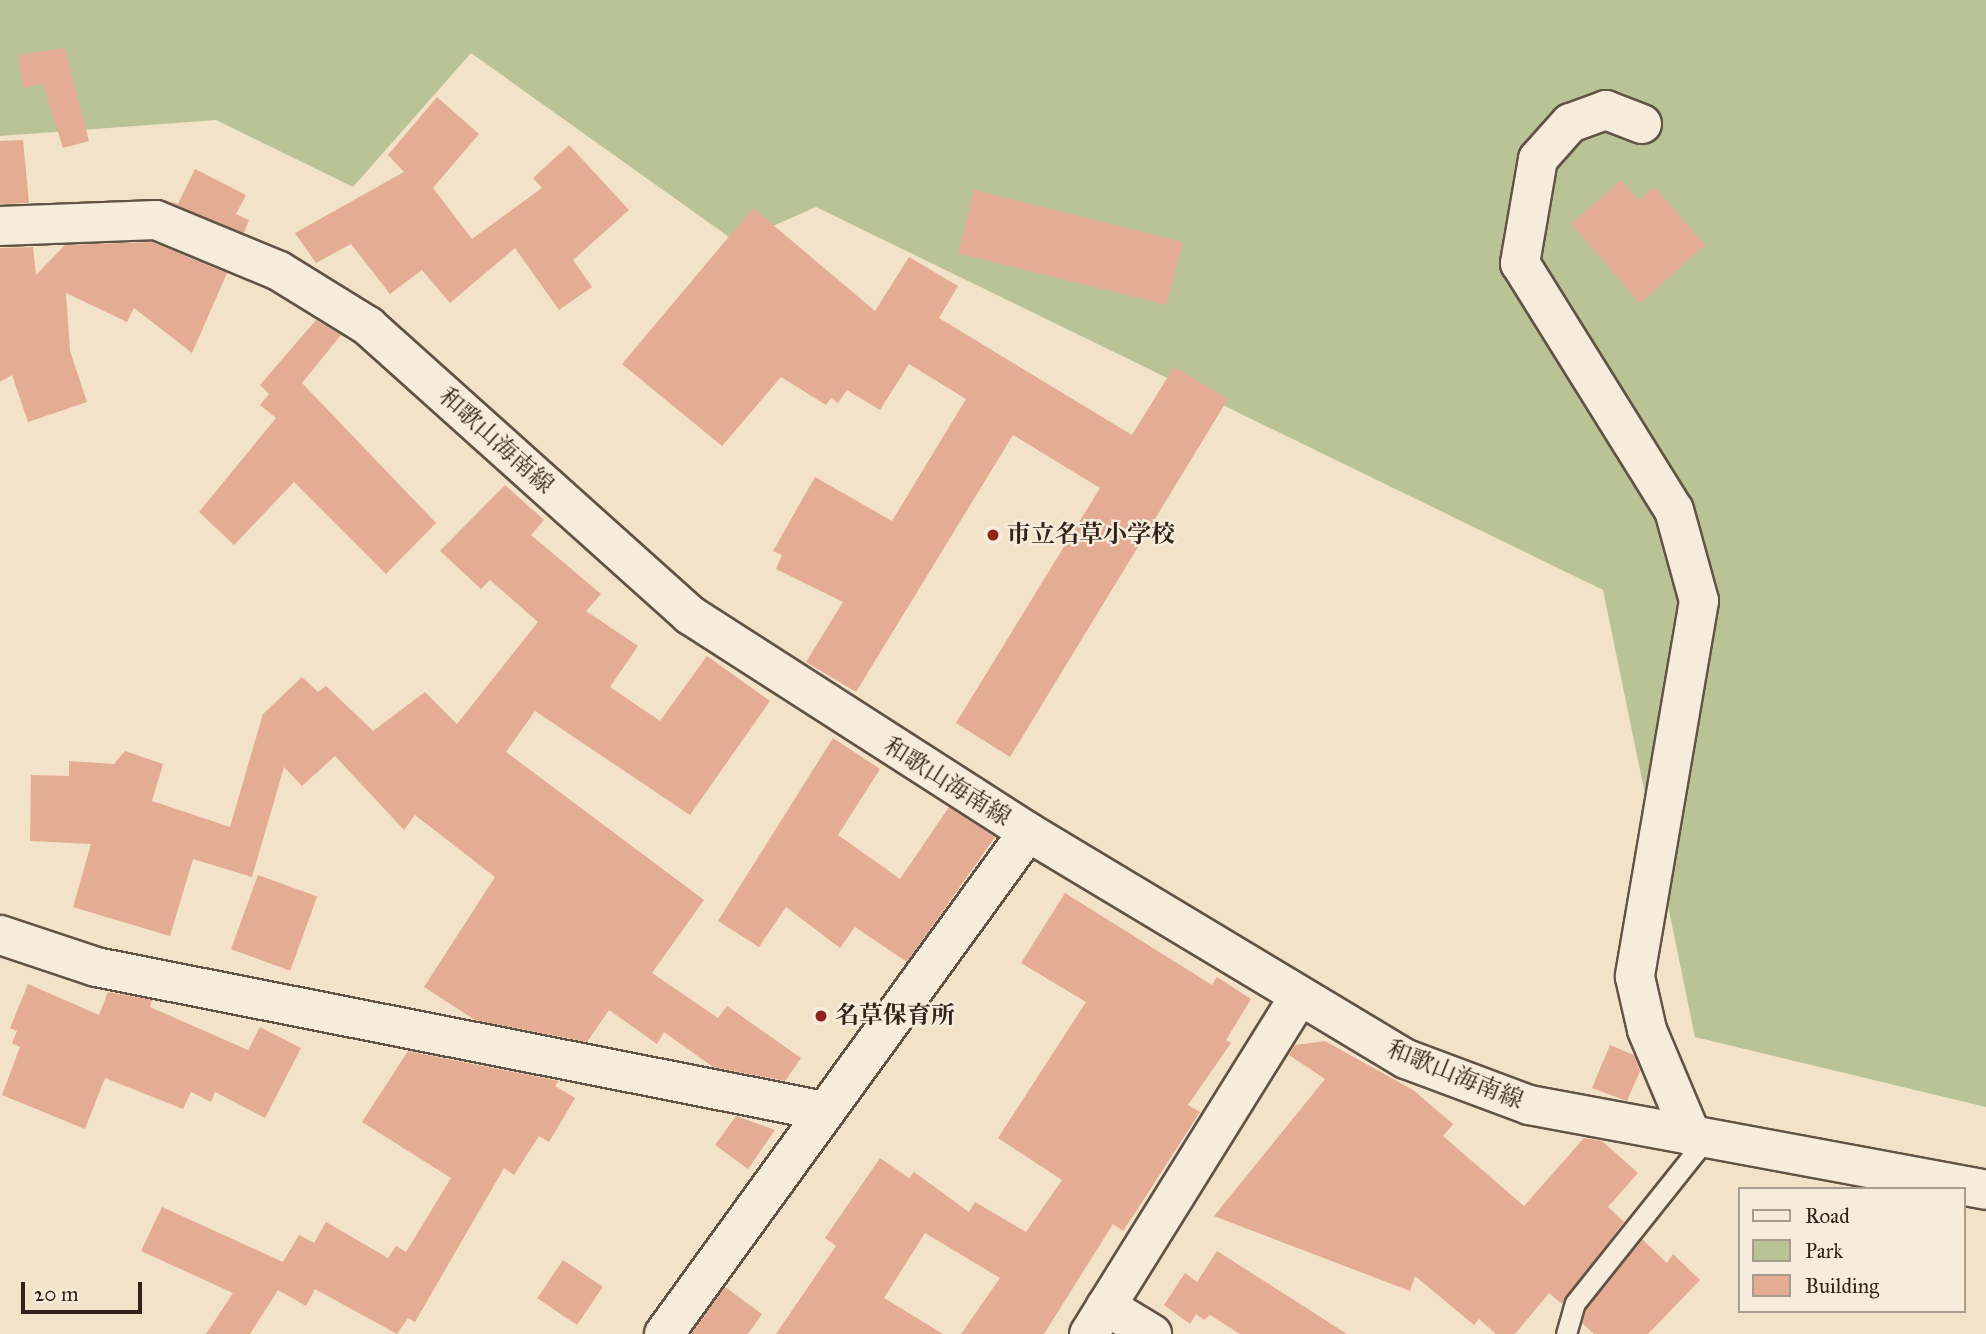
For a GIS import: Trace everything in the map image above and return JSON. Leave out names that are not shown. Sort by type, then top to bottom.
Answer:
[{"type":"street","points":[[1642,124],[1606,110],[1570,123],[1538,159],[1520,262],[1674,510],[1699,601],[1635,977],[1647,1030],[1698,1138]]},
{"type":"street","name":"和歌山海南線","points":[[0,226],[156,220],[279,271],[368,326],[690,615],[1028,832],[1298,998],[1406,1059],[1529,1105],[1986,1190]]},
{"type":"street","points":[[664,1334],[1028,832]]},
{"type":"street","points":[[0,935],[96,967],[824,1111]]},
{"type":"street","points":[[1152,1334],[1098,1320],[1298,998]]},
{"type":"lane","points":[[1568,1333],[1575,1304],[1698,1138]]},
{"type":"green space","points":[[0,0],[1986,0],[1986,1107],[1695,1037],[1603,590],[816,207],[736,242],[471,53],[353,187],[216,120],[0,136]]},
{"type":"building","points":[[65,48],[89,141],[63,148],[43,84],[23,88],[18,55]]},
{"type":"building","points":[[437,97],[479,134],[433,188],[472,239],[542,188],[533,178],[569,145],[629,210],[573,260],[592,287],[559,310],[515,248],[450,303],[422,270],[390,294],[351,244],[316,263],[295,233],[404,172],[388,155]]},
{"type":"building","points":[[23,140],[29,203],[0,204],[0,141]]},
{"type":"building","points":[[195,169],[246,195],[236,214],[249,220],[244,233],[157,198],[178,204]]},
{"type":"building","points":[[1621,180],[1639,201],[1654,187],[1705,245],[1640,303],[1571,224]]},
{"type":"building","points":[[974,190],[1183,242],[1167,305],[958,253]]},
{"type":"building","name":"市立名草小学校","points":[[753,208],[875,311],[909,257],[958,286],[939,318],[1132,435],[1174,367],[1228,399],[1010,757],[956,723],[1100,488],[1013,435],[856,692],[806,662],[843,602],[776,569],[782,555],[773,551],[815,477],[892,521],[966,399],[909,364],[880,410],[847,390],[838,403],[831,398],[826,405],[781,377],[722,446],[622,364]]},
{"type":"building","points":[[152,242],[227,273],[192,353],[134,308],[127,322],[66,293],[70,351],[87,402],[28,422],[12,375],[0,382],[0,248],[33,247],[36,275],[65,245]]},
{"type":"building","points":[[316,320],[341,335],[302,383],[436,523],[386,574],[294,482],[234,545],[199,512],[276,418],[260,405],[269,394],[260,385]]},
{"type":"building","points":[[505,485],[544,520],[531,535],[601,594],[586,611],[638,646],[610,687],[660,721],[707,656],[770,701],[690,815],[535,711],[506,752],[704,900],[652,973],[718,1018],[727,1006],[801,1058],[785,1081],[713,1067],[664,1032],[657,1044],[609,1010],[587,1042],[475,1020],[424,987],[495,877],[415,815],[404,830],[335,756],[302,786],[284,767],[252,877],[193,859],[170,936],[73,907],[91,844],[30,841],[31,775],[69,776],[69,761],[114,764],[125,751],[163,764],[152,801],[230,827],[263,714],[302,677],[318,692],[326,686],[373,731],[425,692],[457,724],[538,622],[490,580],[481,589],[440,551]]},
{"type":"building","points":[[833,738],[880,769],[838,835],[900,879],[949,807],[995,837],[907,962],[855,927],[840,948],[786,907],[759,947],[718,921]]},
{"type":"building","points":[[258,875],[317,897],[290,971],[231,949]]},
{"type":"building","points":[[1065,893],[1212,985],[1217,977],[1251,999],[1226,1040],[1231,1043],[1188,1105],[1200,1112],[1137,1210],[1123,1231],[1113,1224],[1044,1334],[961,1334],[1000,1278],[925,1233],[884,1298],[943,1334],[776,1334],[836,1246],[825,1238],[880,1158],[909,1178],[914,1172],[969,1212],[975,1202],[1026,1232],[1062,1180],[998,1138],[1086,1002],[1021,963]]},
{"type":"building","points":[[28,984],[99,1015],[108,992],[152,1000],[150,1007],[248,1050],[260,1027],[301,1048],[265,1118],[215,1092],[211,1102],[191,1092],[183,1109],[105,1078],[85,1129],[2,1095],[20,1047],[12,1043],[17,1031],[10,1028]]},
{"type":"building","points":[[1325,1041],[1413,1090],[1453,1124],[1443,1136],[1524,1206],[1584,1138],[1602,1141],[1638,1173],[1608,1207],[1624,1222],[1562,1304],[1549,1293],[1515,1334],[1496,1334],[1479,1319],[1474,1325],[1415,1276],[1410,1291],[1214,1216],[1325,1079],[1289,1055],[1295,1045]]},
{"type":"building","points":[[1610,1045],[1634,1055],[1640,1071],[1627,1101],[1592,1088]]},
{"type":"building","points":[[408,1051],[559,1081],[555,1086],[575,1098],[549,1142],[539,1136],[514,1175],[504,1168],[415,1322],[408,1318],[397,1334],[315,1289],[306,1306],[278,1290],[250,1334],[206,1334],[233,1293],[141,1251],[162,1207],[283,1262],[299,1235],[314,1243],[326,1222],[388,1258],[396,1246],[406,1252],[451,1178],[362,1122]]},
{"type":"building","points":[[736,1116],[775,1130],[748,1169],[715,1145]]},
{"type":"building","points":[[1642,1239],[1667,1263],[1673,1254],[1700,1280],[1648,1334],[1594,1334],[1582,1323],[1586,1309]]},
{"type":"building","points":[[1217,1251],[1347,1334],[1240,1334],[1210,1315],[1204,1320],[1196,1314],[1190,1324],[1164,1305],[1185,1273],[1197,1282]]},
{"type":"building","points":[[563,1260],[603,1287],[577,1325],[537,1298]]},
{"type":"building","points":[[725,1287],[762,1314],[748,1334],[691,1334]]},
{"type":"place","name":"市立名草小学校","points":[[993,535]]},
{"type":"place","name":"名草保育所","points":[[821,1016]]}]
